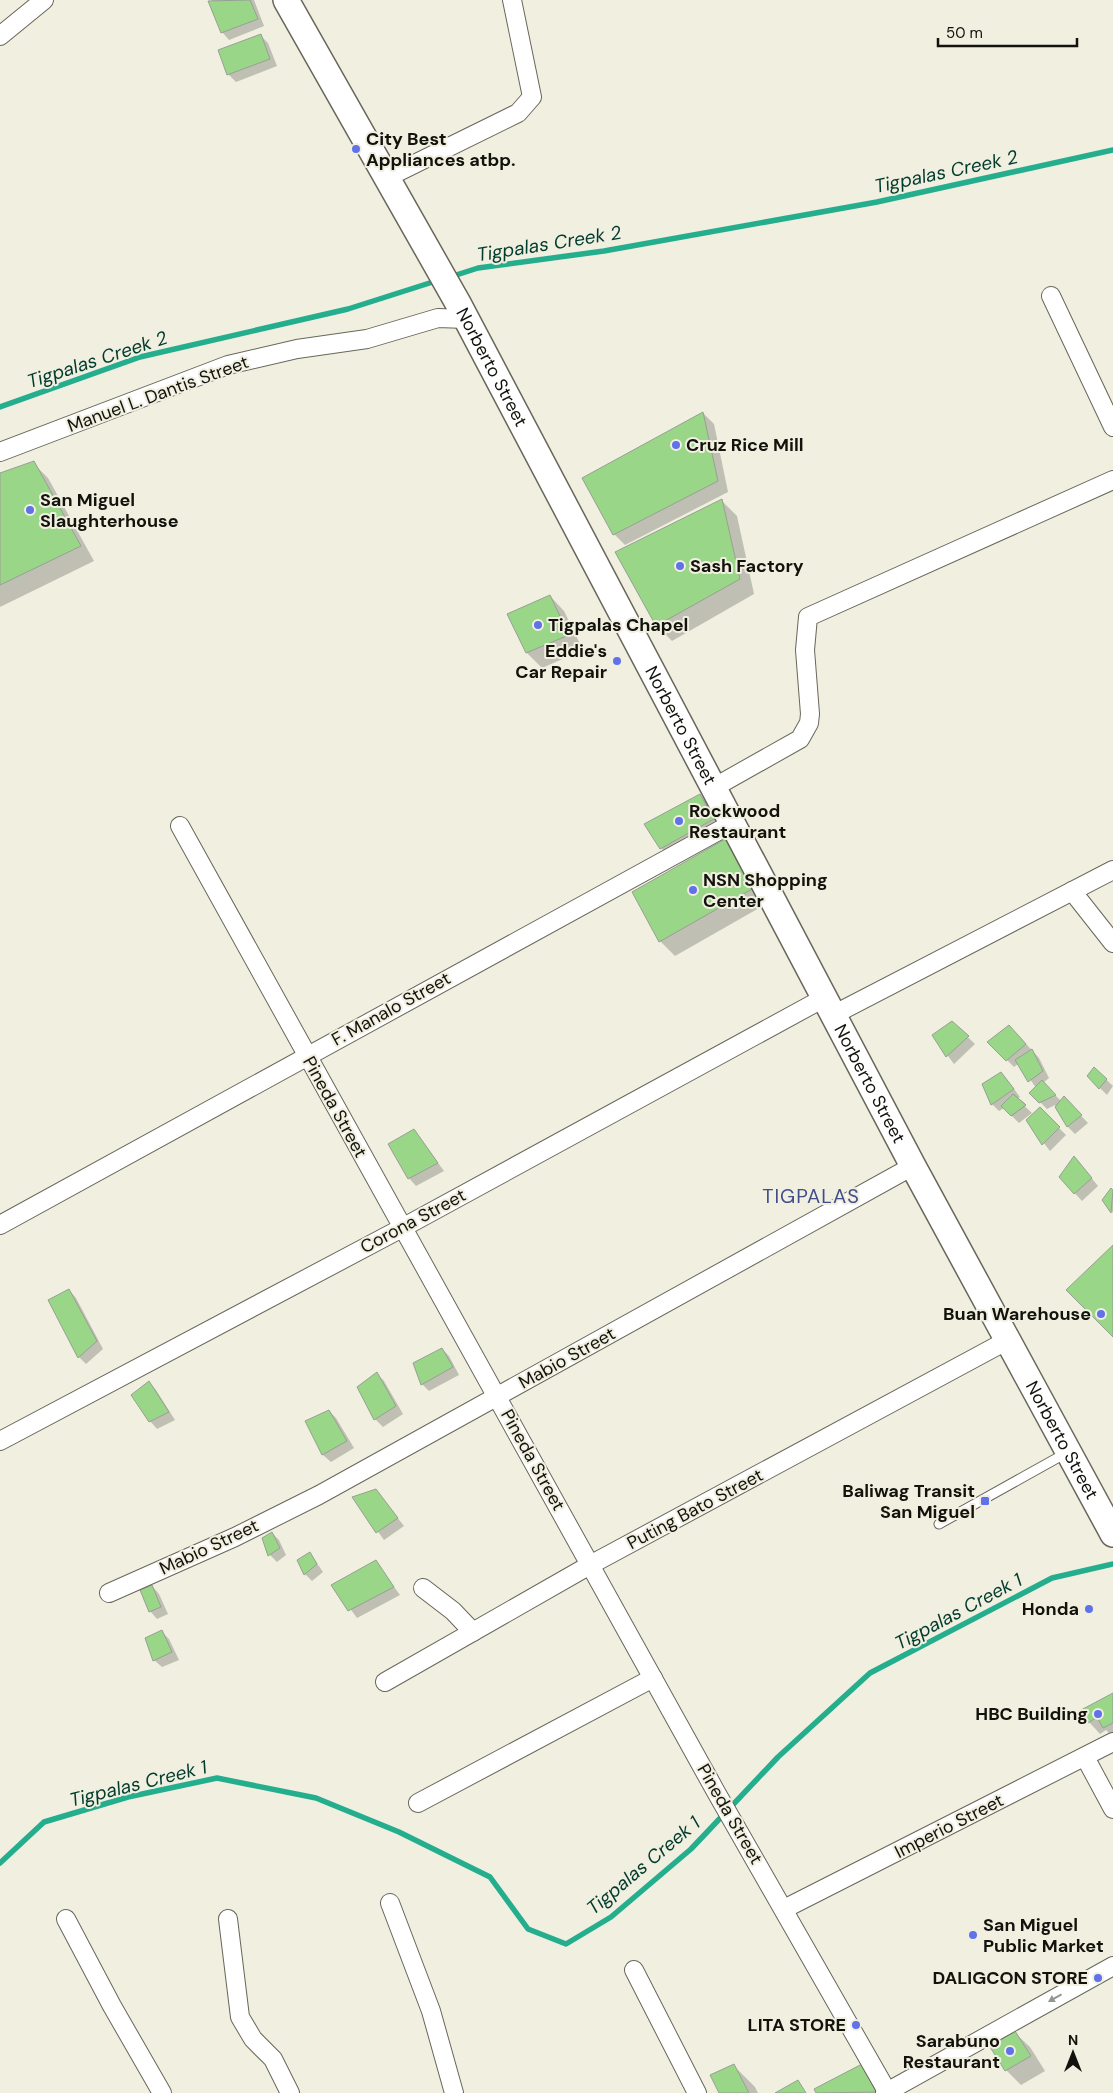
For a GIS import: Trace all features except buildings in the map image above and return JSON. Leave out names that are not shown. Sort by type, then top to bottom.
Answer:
[{"type":"main road","name":"Norberto Street","points":[[286,0],[463,312],[912,1166],[1113,1534]]},
{"type":"street","points":[[0,36],[44,0]]},
{"type":"street","points":[[386,178],[518,113],[532,97],[512,0]]},
{"type":"street","points":[[1051,296],[1113,427]]},
{"type":"street","name":"Manuel L. Dantis Street","points":[[0,452],[228,365],[297,349],[367,339],[463,312]]},
{"type":"street","points":[[713,788],[800,740],[809,723],[810,714],[805,650],[808,617],[1113,480]]},
{"type":"street","name":"F. Manalo Street","points":[[0,1225],[731,824]]},
{"type":"street","name":"Pineda Street","points":[[180,826],[402,1228],[498,1396],[716,1792],[887,2093]]},
{"type":"street","name":"Corona Street","points":[[0,1441],[402,1228],[828,1006],[1113,870]]},
{"type":"street","points":[[1072,891],[1113,943]]},
{"type":"street","name":"Mabio Street","points":[[108,1593],[235,1536],[319,1495],[912,1166]]},
{"type":"street","name":"Puting Bato Street","points":[[385,1682],[590,1565],[1008,1340]]},
{"type":"street","points":[[423,1588],[473,1632]]},
{"type":"street","points":[[418,1803],[653,1678]]},
{"type":"street","name":"Imperio Street","points":[[784,1909],[1113,1742]]},
{"type":"street","points":[[1085,1757],[1113,1808]]},
{"type":"street","points":[[390,1903],[431,2011],[454,2093]]},
{"type":"street","points":[[228,1919],[240,2016],[253,2039],[273,2059],[290,2093]]},
{"type":"street","points":[[66,1920],[112,2006],[162,2093]]},
{"type":"street","points":[[887,2093],[1113,1966]]},
{"type":"street","points":[[634,1970],[697,2093]]},
{"type":"lane","points":[[939,1524],[1068,1452]]},
{"type":"waterway","name":"Tigpalas Creek 2","points":[[450,277],[478,268],[604,251],[877,202],[1113,150]]},
{"type":"waterway","name":"Tigpalas Creek 2","points":[[0,407],[140,357],[348,309],[439,280]]},
{"type":"waterway","name":"Tigpalas Creek 1","points":[[0,1863],[44,1822],[128,1797],[217,1778],[316,1798],[399,1832],[490,1877],[528,1929],[566,1944],[611,1917],[691,1849],[778,1757],[870,1673],[1052,1578],[1113,1564]]},
{"type":"place","name":"City Best Appliances atbp.","points":[[356,149]]},
{"type":"place","name":"Cruz Rice Mill","points":[[676,445]]},
{"type":"place","name":"San Miguel Slaughterhouse","points":[[30,510]]},
{"type":"place","name":"Sash Factory","points":[[680,566]]},
{"type":"place","name":"Tigpalas Chapel","points":[[538,625]]},
{"type":"place","name":"Eddie's Car Repair","points":[[617,661]]},
{"type":"place","name":"Rockwood Restaurant","points":[[679,821]]},
{"type":"place","name":"NSN Shopping Center","points":[[693,890]]},
{"type":"place","name":"Buan Warehouse","points":[[1101,1314]]},
{"type":"place","name":"Baliwag Transit San Miguel","points":[[985,1501]]},
{"type":"place","name":"Honda","points":[[1089,1609]]},
{"type":"place","name":"HBC Building","points":[[1098,1714]]},
{"type":"place","name":"San Miguel Public Market","points":[[973,1935]]},
{"type":"place","name":"DALIGCON STORE","points":[[1098,1978]]},
{"type":"place","name":"LITA STORE","points":[[856,2025]]},
{"type":"place","name":"Sarabuno Restaurant","points":[[1010,2051]]},
{"type":"district","name":"TIGPALAS","points":[[811,1196]]}]
